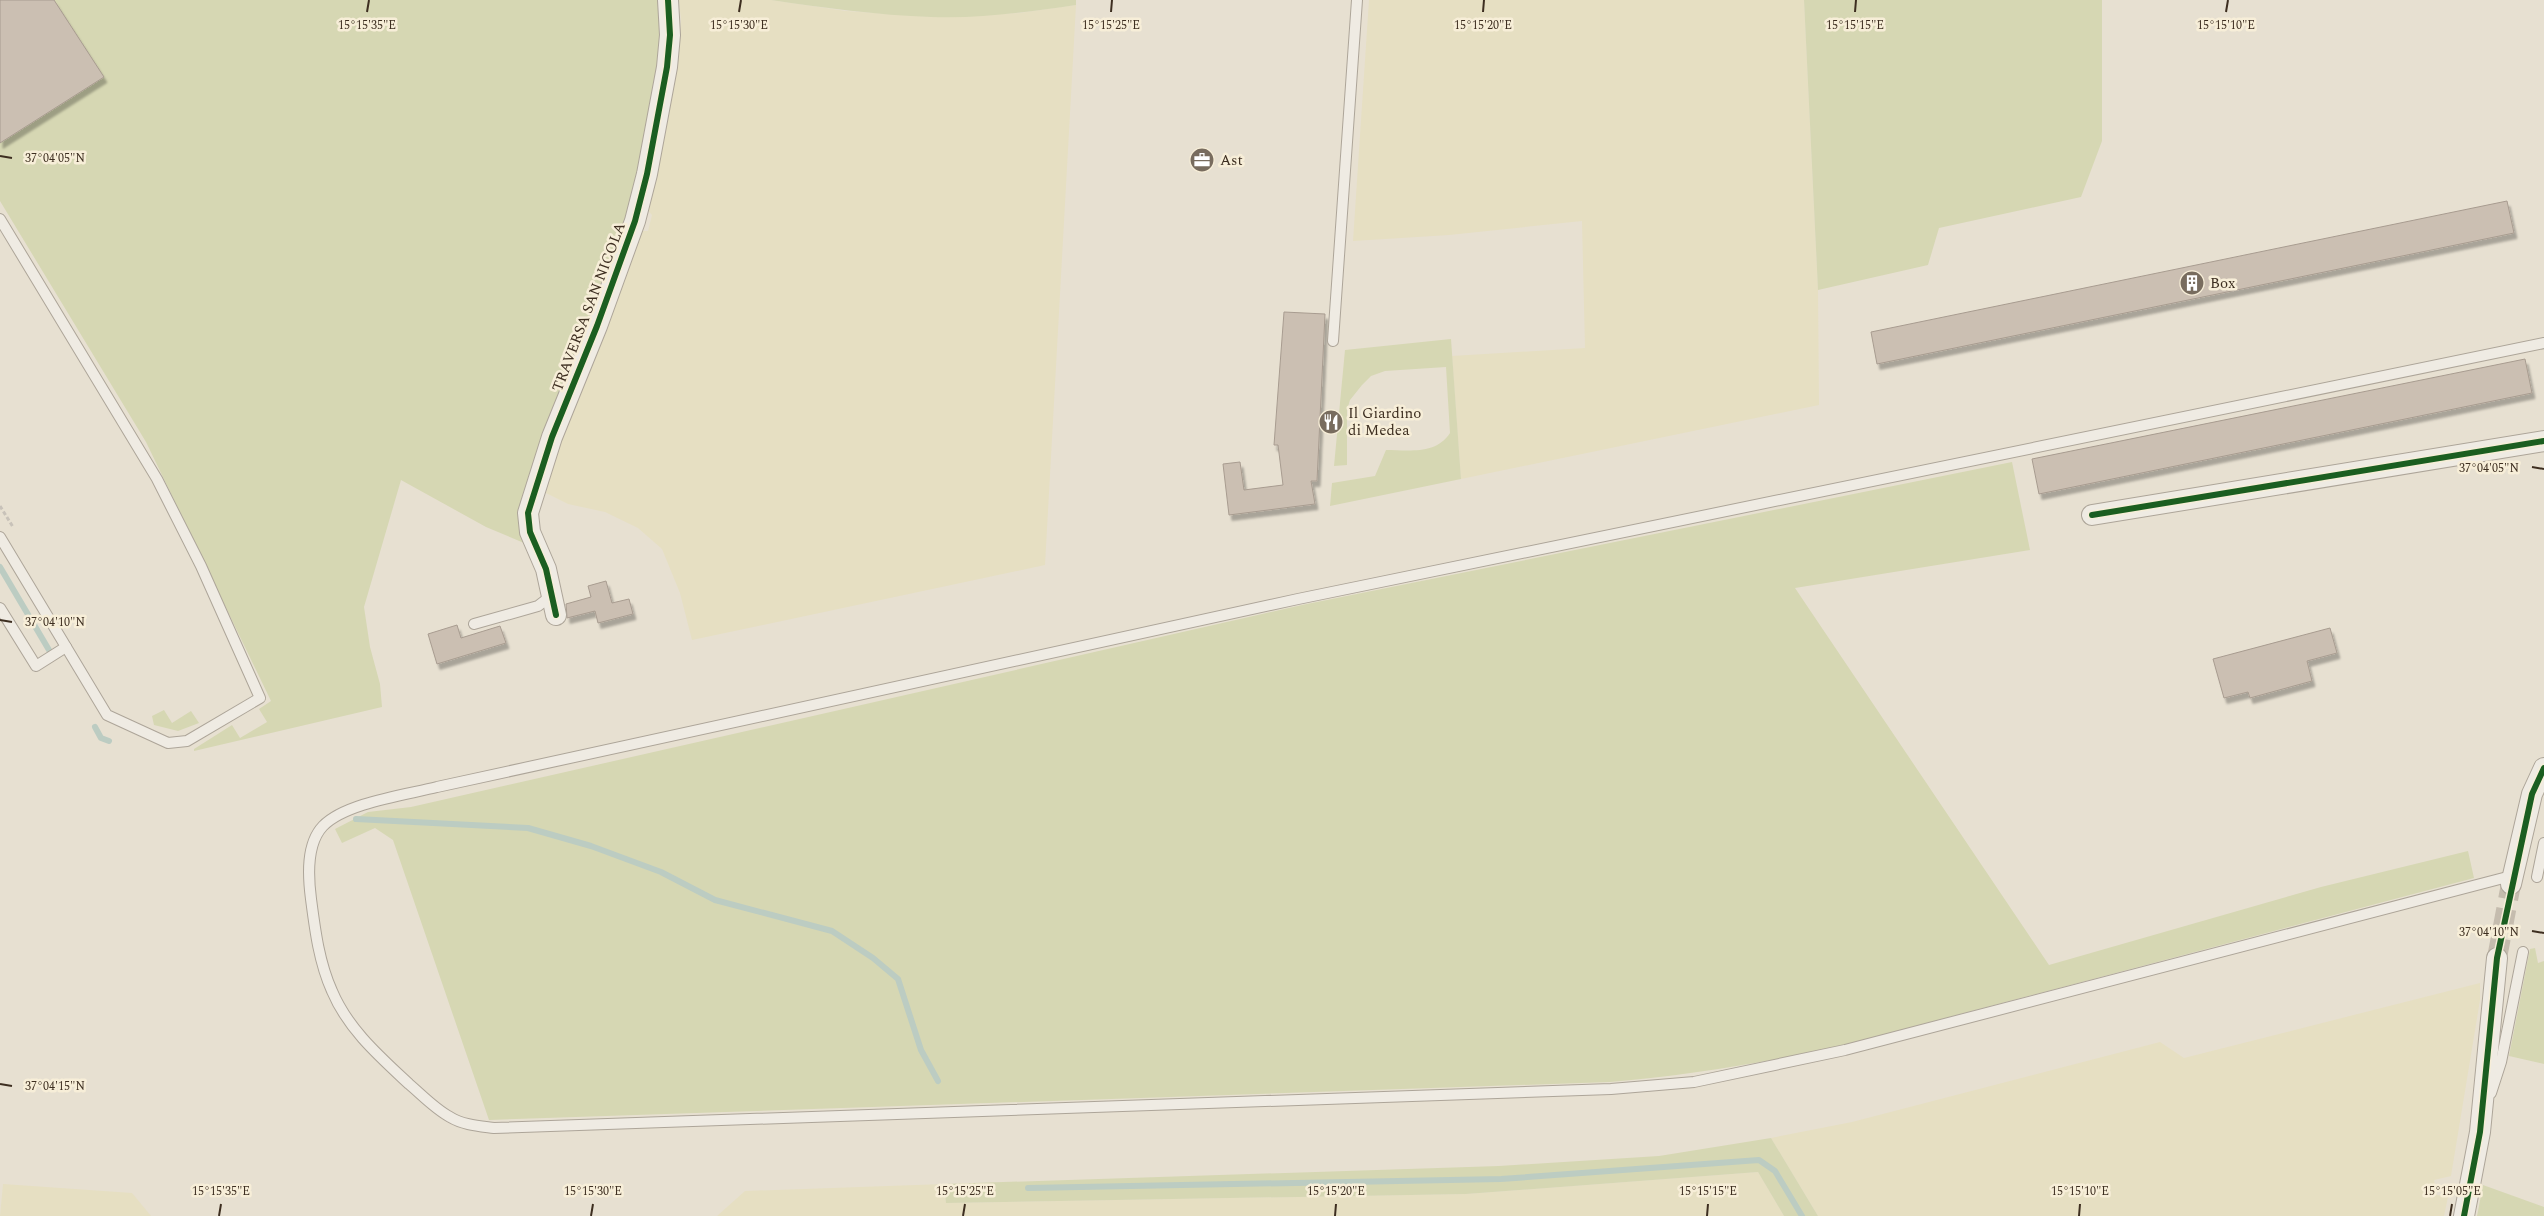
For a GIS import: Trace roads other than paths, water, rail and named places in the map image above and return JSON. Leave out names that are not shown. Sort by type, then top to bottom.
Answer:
[{"type":"street","name":"TRAVERSA SAN NICOLA","points":[[556,615],[546,569],[530,532],[528,513],[552,437],[597,326],[635,221],[647,174],[667,67],[670,35],[668,0]]},
{"type":"street","points":[[2092,515],[2544,441]]},
{"type":"street","points":[[2521,878],[2532,794],[2544,768]]},
{"type":"street","points":[[2521,878],[2533,826],[2544,791]]},
{"type":"street","points":[[2464,1216],[2509,955]]},
{"type":"lane","points":[[1333,341],[1357,0]]},
{"type":"lane","points":[[0,220],[157,479],[200,566],[260,698],[187,741],[168,743],[107,715],[0,538]]},
{"type":"lane","points":[[2544,343],[1298,599],[437,787],[354,808],[324,825],[312,846],[310,891],[314,925],[325,972],[343,1014],[361,1038],[433,1106],[451,1118],[469,1124],[494,1128],[1611,1089],[1694,1082],[1845,1050],[2521,878],[2544,843]]},
{"type":"lane","points":[[474,624],[538,606],[551,596]]},
{"type":"lane","points":[[0,608],[36,666],[66,647]]},
{"type":"lane","points":[[2480,1132],[2500,1062],[2509,955]]},
{"type":"waterway","points":[[0,567],[49,650]]},
{"type":"waterway","points":[[95,727],[101,738],[109,741]]},
{"type":"waterway","points":[[356,819],[528,828],[591,846],[661,872],[715,900],[832,931],[873,958],[898,979],[921,1050],[938,1081]]},
{"type":"waterway","points":[[1028,1188],[1501,1179],[1759,1160],[1775,1171],[1802,1216]]},
{"type":"tunnel","points":[[2497,958],[2511,884]]},
{"type":"place","name":"Ast","points":[[1202,160]]},
{"type":"place","name":"Box","points":[[2192,283]]},
{"type":"place","name":"Il Giardino di Medea","points":[[1331,422]]}]
